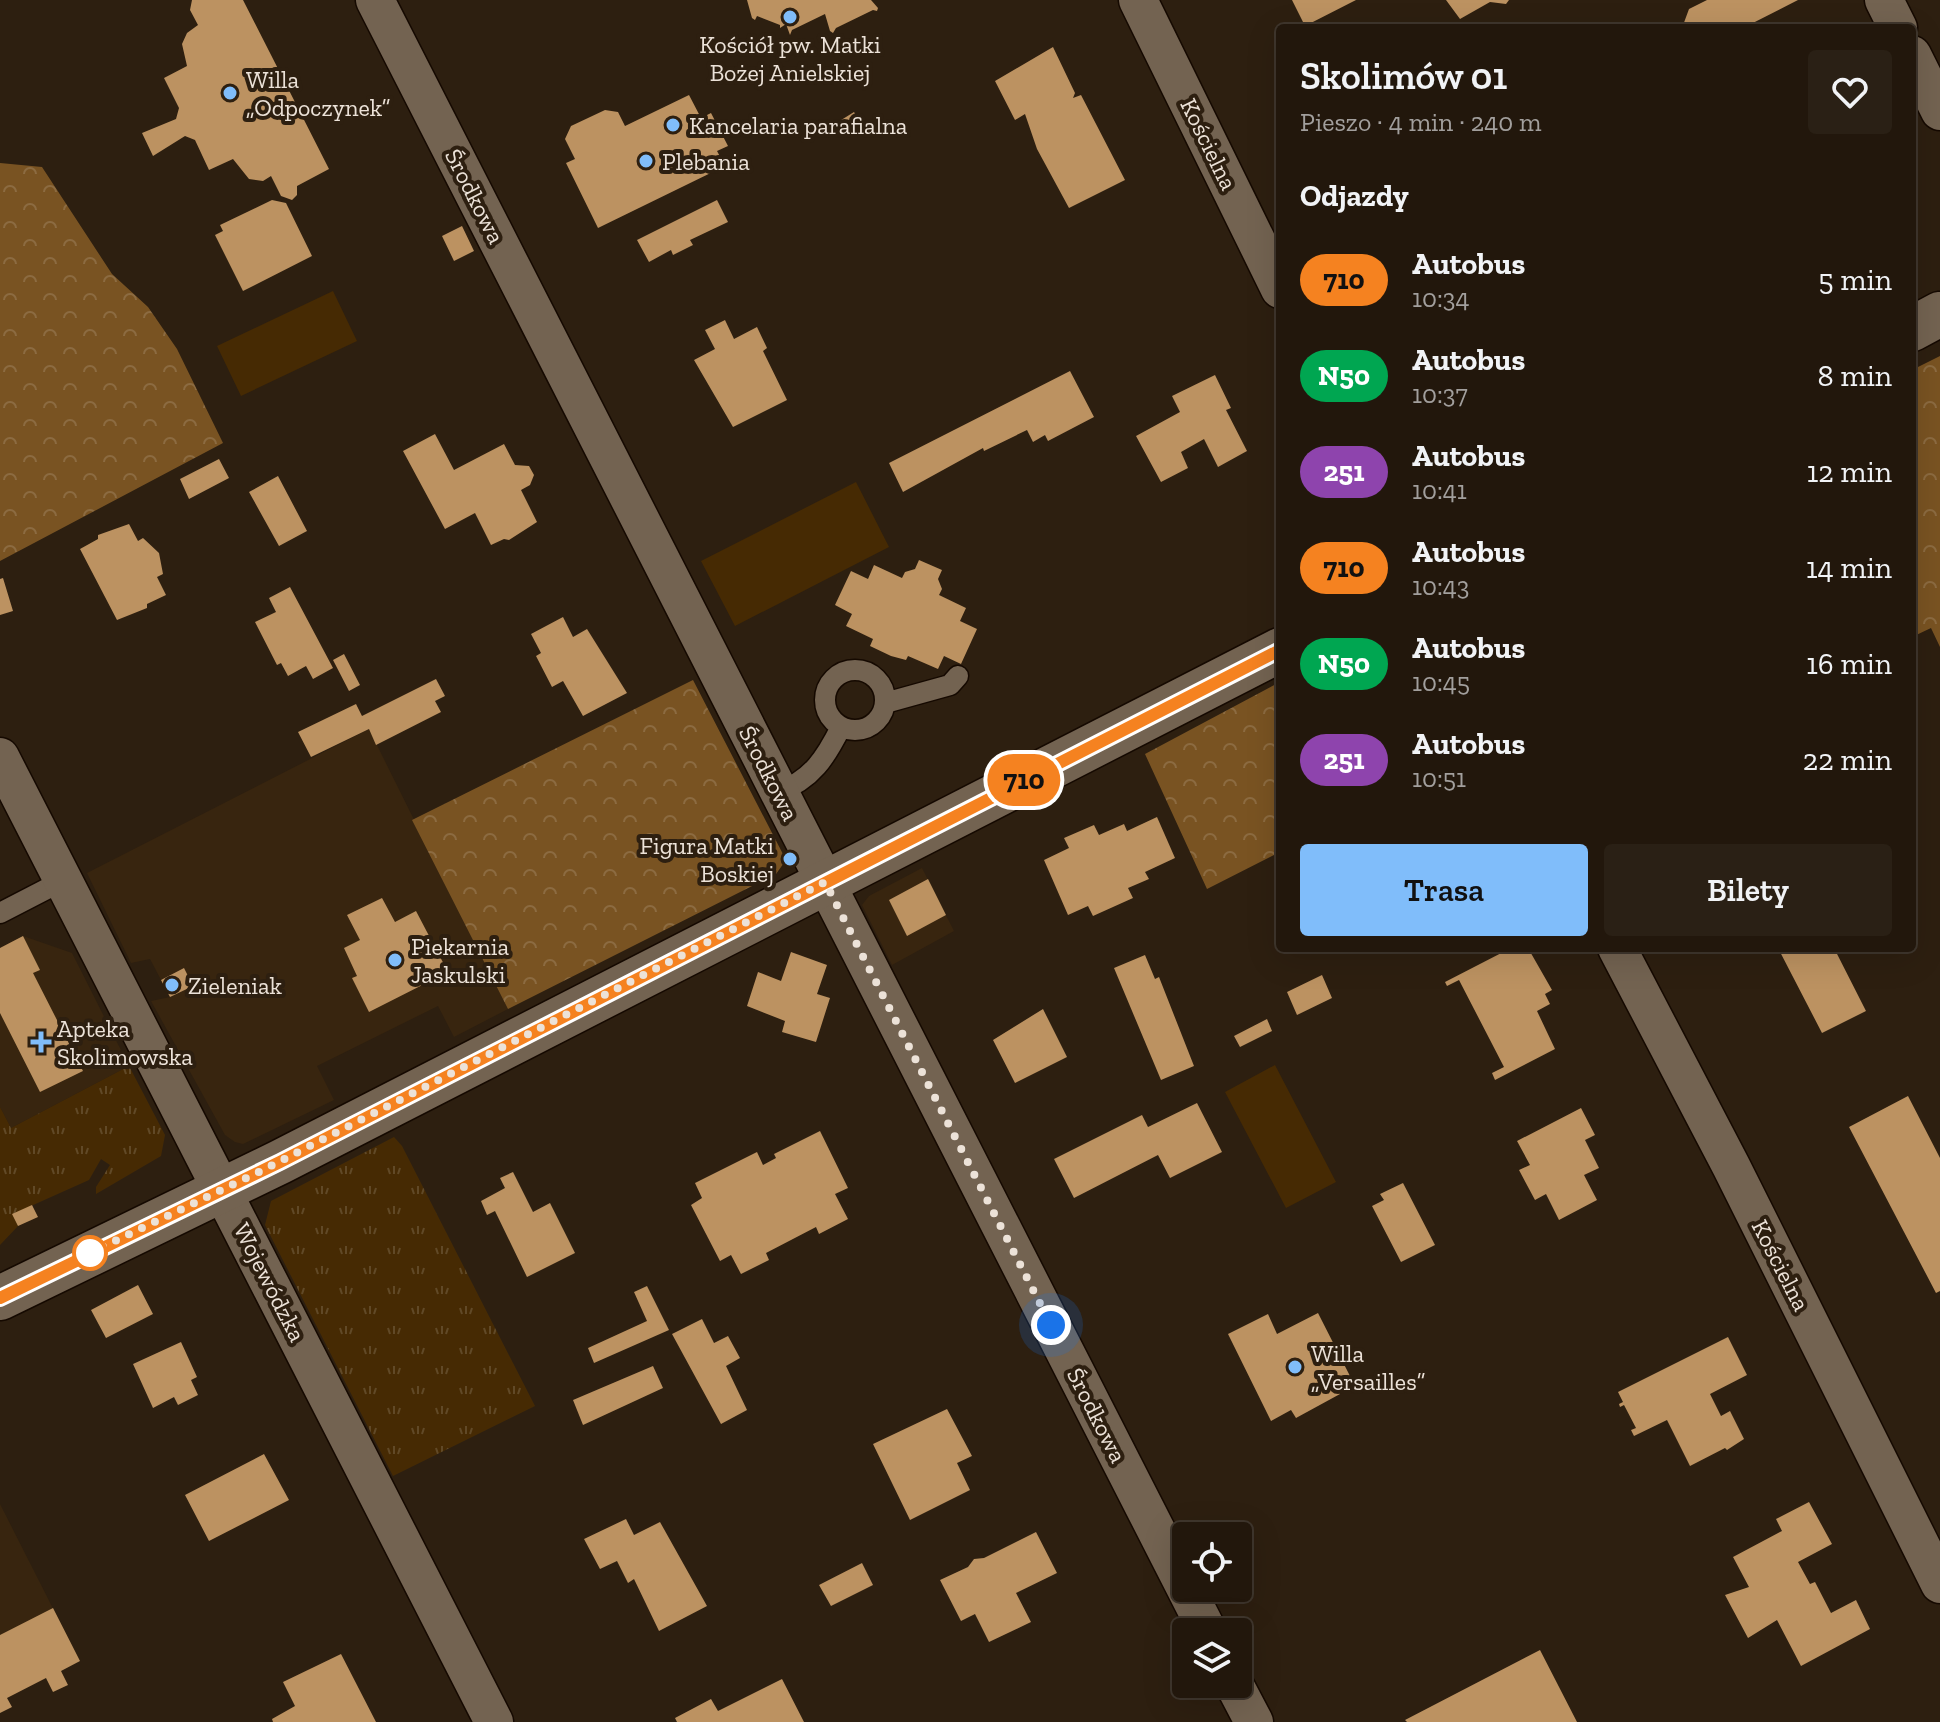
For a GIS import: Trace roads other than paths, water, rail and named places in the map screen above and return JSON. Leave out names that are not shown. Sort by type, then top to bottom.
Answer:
[{"type":"street","name":"Środkowa","points":[[375,0],[1201,1618]]},
{"type":"street","name":"Kościelna","points":[[1138,0],[1276,281]]},
{"type":"street","points":[[1884,0],[1896,24]]},
{"type":"street","points":[[1916,63],[1940,111]]},
{"type":"street","points":[[1916,327],[1940,314]]},
{"type":"street","points":[[0,1298],[223,1190],[1276,652]]},
{"type":"street","name":"Wojewódzka","points":[[0,757],[494,1722]]},
{"type":"street","name":"Kościelna","points":[[1619,952],[1731,1166],[1940,1584]]},
{"type":"street","points":[[1241,1698],[1254,1722]]},
{"type":"lane","points":[[855,670],[874,676],[880,684],[885,703],[883,713],[870,727],[851,730],[841,727],[828,713],[825,703],[826,694],[836,677],[855,670]]},
{"type":"lane","points":[[885,703],[950,685],[958,676]]},
{"type":"lane","points":[[778,792],[795,786],[823,763],[841,727]]},
{"type":"lane","points":[[0,913],[64,880]]},
{"type":"place","name":"Kościół pw. Matki Bożej Anielskiej","points":[[790,17]]},
{"type":"place","name":"Willa „Odpoczynek”","points":[[230,93]]},
{"type":"place","name":"Kancelaria parafialna","points":[[673,125]]},
{"type":"place","name":"Plebania","points":[[646,161]]},
{"type":"place","name":"Figura Matki Boskiej","points":[[790,859]]},
{"type":"place","name":"Piekarnia Jaskulski","points":[[395,960]]},
{"type":"place","name":"Zieleniak","points":[[172,985]]},
{"type":"place","name":"Apteka Skolimowska","points":[[41,1042]]},
{"type":"place","name":"Willa „Versailles”","points":[[1295,1367]]}]
